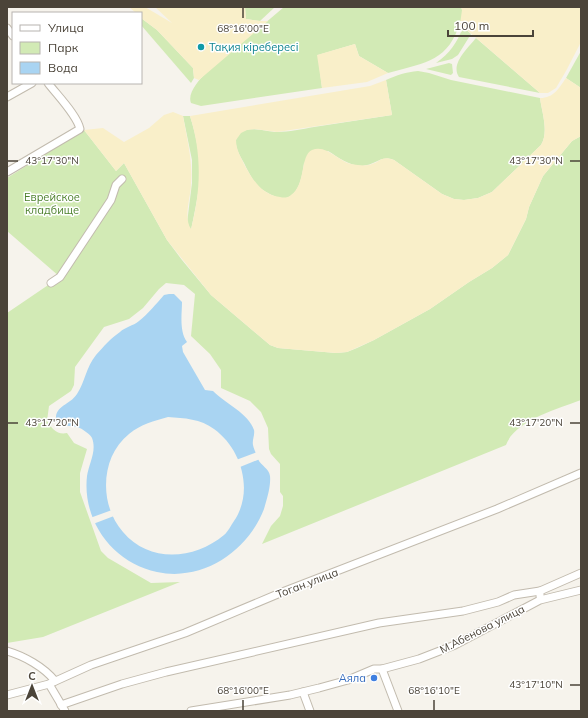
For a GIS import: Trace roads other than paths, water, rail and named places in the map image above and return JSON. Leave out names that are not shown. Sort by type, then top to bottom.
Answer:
[{"type":"street","points":[[7,97],[30,84]]},
{"type":"street","points":[[7,172],[80,129],[72,113],[49,84]]},
{"type":"street","points":[[51,283],[60,277],[111,200],[116,186],[122,179]]},
{"type":"street","name":"Тоган улица","points":[[7,695],[52,682],[91,665],[185,633],[285,592],[498,509],[581,473]]},
{"type":"street","points":[[7,651],[16,654],[44,670],[52,682],[63,708],[122,684],[379,623],[463,611],[498,602],[514,595],[540,591],[581,573]]},
{"type":"street","name":"М.Абенова улица","points":[[191,711],[219,709],[303,692],[348,680],[374,669],[382,669],[419,659],[455,645],[540,600],[581,590]]},
{"type":"street","points":[[540,591],[540,600]]},
{"type":"street","points":[[382,669],[398,711]]},
{"type":"street","points":[[303,692],[310,711]]},
{"type":"water","points":[[174,294],[182,302],[182,328],[184,338],[187,342],[182,346],[183,352],[205,390],[213,391],[242,414],[251,424],[254,430],[254,449],[259,461],[267,469],[270,476],[264,509],[257,524],[247,538],[222,560],[207,568],[174,574],[157,572],[141,567],[127,560],[114,550],[104,538],[95,524],[87,493],[87,476],[94,448],[92,438],[80,428],[74,426],[61,426],[56,420],[56,415],[60,408],[77,394],[90,364],[96,355],[117,334],[137,323],[164,295]],"holes":[[[168,417],[204,423],[214,429],[232,448],[238,459],[244,484],[240,510],[225,534],[212,543],[186,553],[158,553],[146,549],[134,542],[123,532],[115,521],[110,509],[107,495],[106,482],[108,468],[112,455],[119,444],[129,434],[138,428],[148,423]]]},
{"type":"place","name":"Тақия кіребересі","points":[[201,47]]},
{"type":"place","name":"Аяла","points":[[374,678]]},
{"type":"park label","name":"Еврейское кладбище","points":[[52,203]]}]
